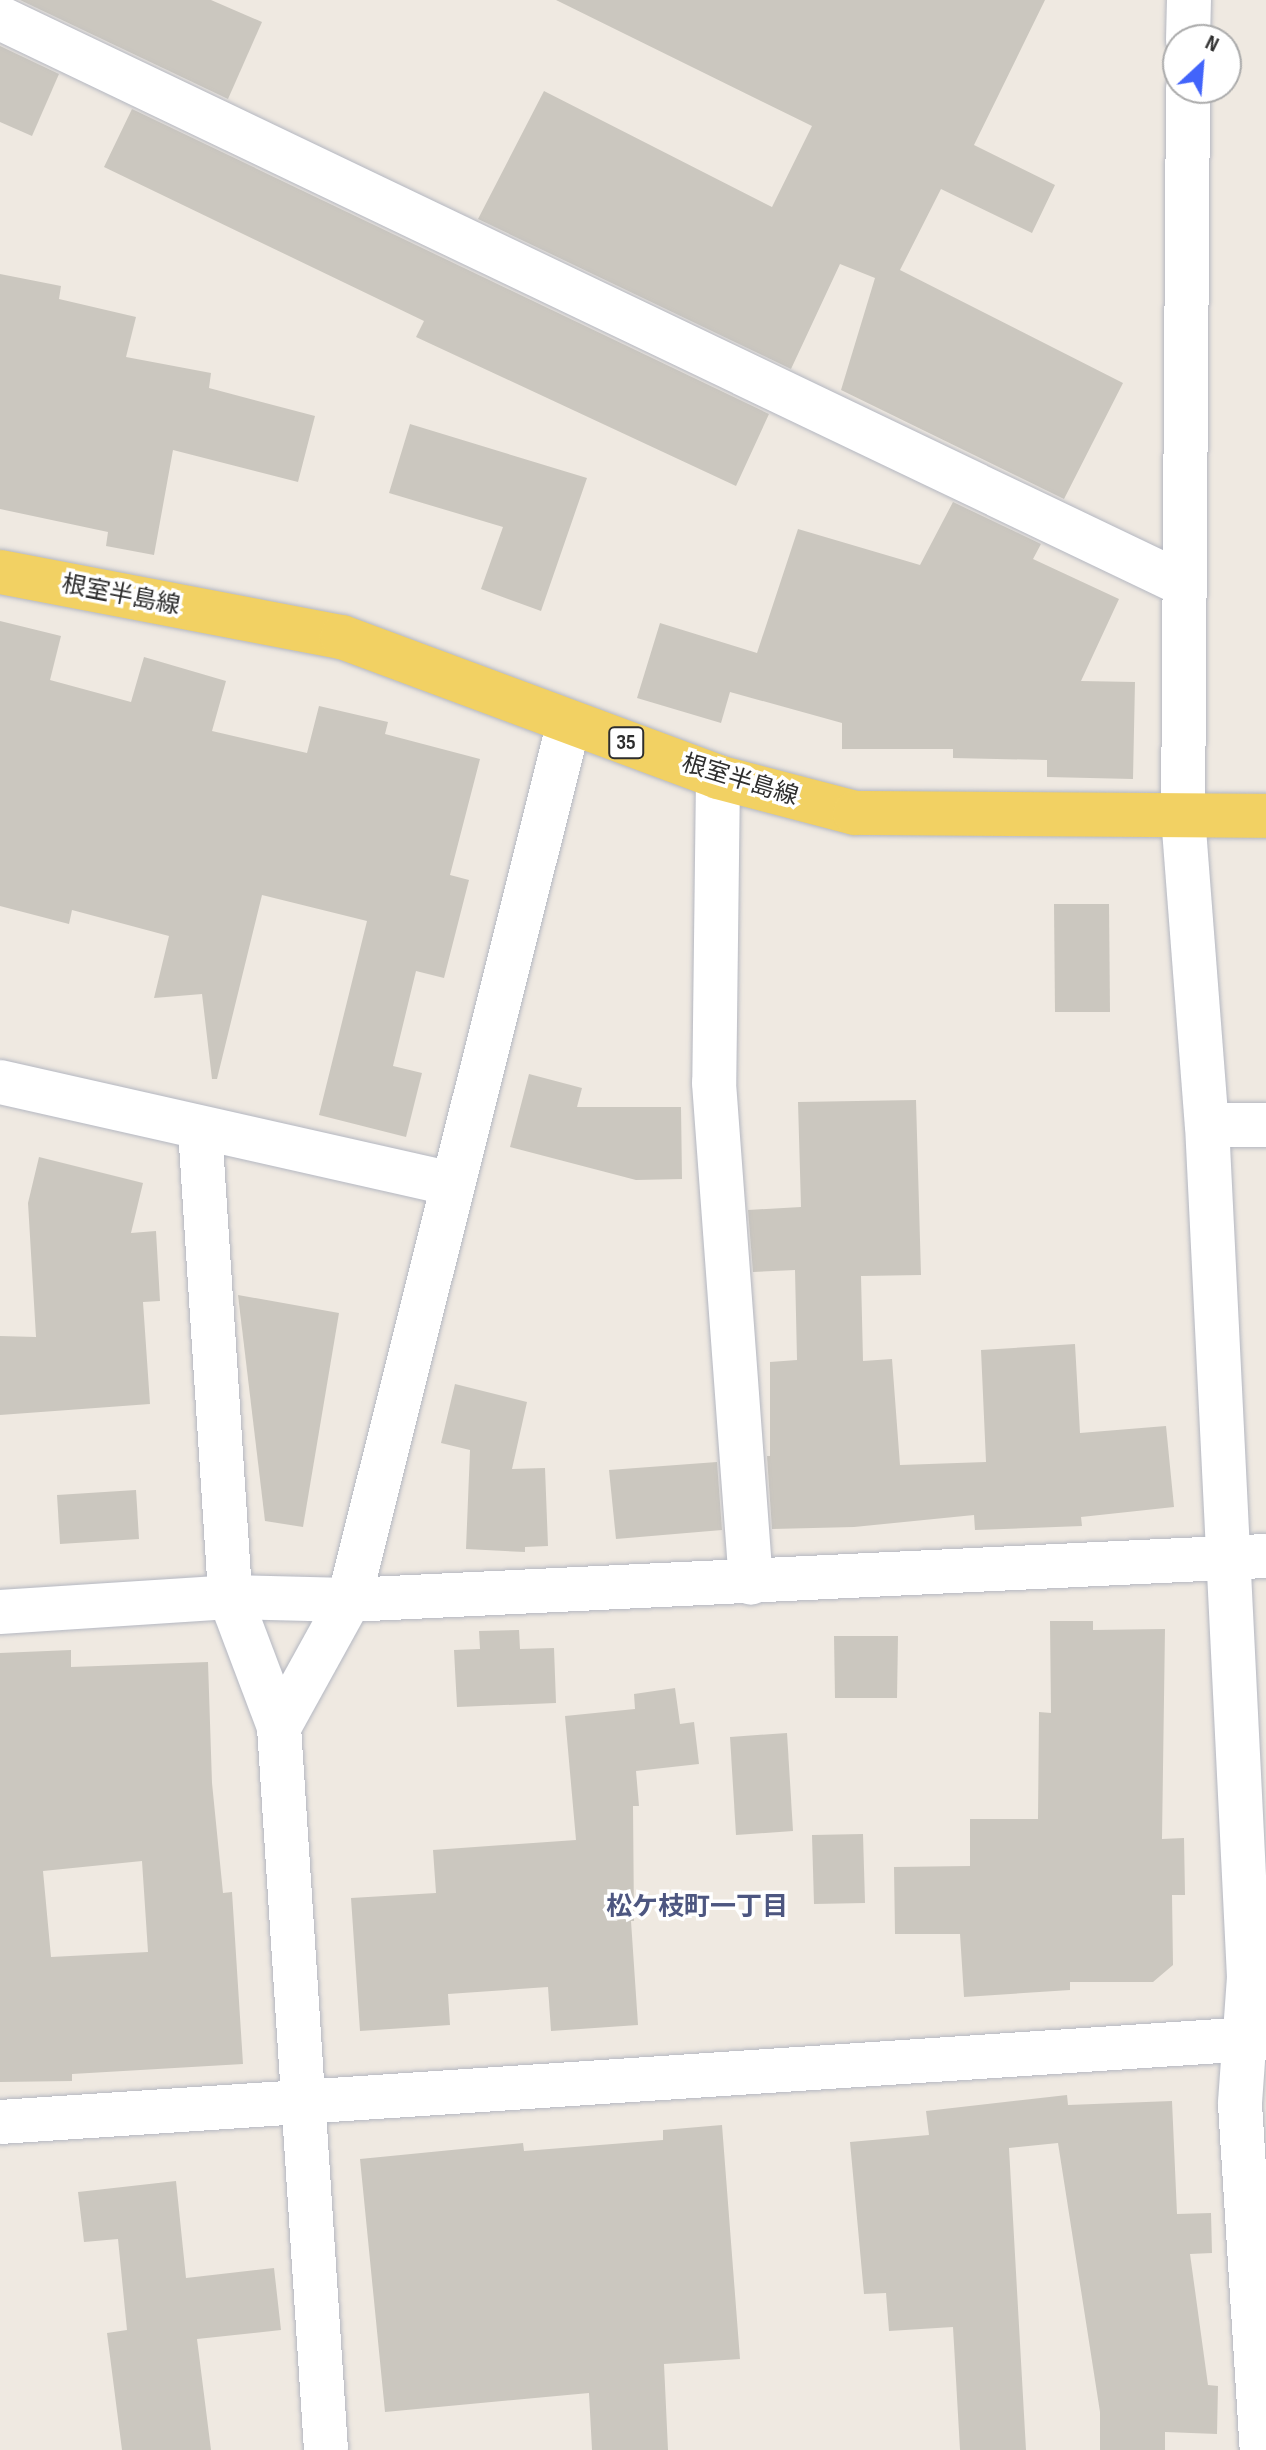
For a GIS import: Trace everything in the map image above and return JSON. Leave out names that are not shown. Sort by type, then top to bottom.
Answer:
[{"type":"main road","name":"根室半島線","points":[[0,572],[342,637],[718,777],[855,813],[1266,816]]},
{"type":"street","points":[[1188,24],[1189,0]]},
{"type":"street","points":[[0,18],[1183,584]]},
{"type":"street","points":[[1188,104],[1183,816],[1207,1125],[1247,1557],[1249,1977],[1254,2039],[1240,2104],[1262,2450]]},
{"type":"street","points":[[279,1727],[349,1600],[569,722]]},
{"type":"street","points":[[718,777],[714,1083],[751,1583]]},
{"type":"street","points":[[0,1082],[453,1184]]},
{"type":"street","points":[[1207,1125],[1266,1125]]},
{"type":"street","points":[[200,1129],[230,1597],[279,1727],[326,2450]]},
{"type":"street","points":[[0,1612],[230,1597],[349,1600],[1247,1557]]},
{"type":"street","points":[[0,2122],[302,2099],[1254,2039]]},
{"type":"building","points":[[20,0],[211,0],[262,22],[228,99]]},
{"type":"building","points":[[556,0],[1045,0],[974,145],[1055,185],[1032,233],[941,189],[900,270],[1123,383],[1064,499],[841,390],[875,278],[840,264],[791,369],[478,219],[544,91],[772,207],[812,126]]},
{"type":"building","points":[[0,46],[59,74],[32,136],[0,122]]},
{"type":"building","points":[[132,109],[769,414],[736,486],[416,337],[424,321],[104,167]]},
{"type":"building","points":[[0,274],[61,286],[59,299],[136,317],[126,357],[211,373],[209,388],[315,416],[298,482],[173,450],[154,555],[106,546],[108,532],[0,509]]},
{"type":"building","points":[[410,424],[587,478],[541,611],[481,589],[503,527],[389,493]]},
{"type":"building","points":[[953,502],[1041,544],[1033,559],[1119,599],[1081,681],[1135,682],[1133,779],[1047,777],[1047,760],[953,758],[953,749],[842,749],[842,723],[730,692],[721,723],[637,698],[660,623],[757,653],[798,529],[920,565]]},
{"type":"building","points":[[0,621],[61,636],[50,680],[131,702],[144,657],[226,681],[212,731],[307,753],[319,706],[388,722],[385,734],[480,759],[450,875],[469,880],[444,978],[416,971],[393,1066],[422,1073],[406,1137],[319,1115],[367,921],[262,895],[217,1079],[212,1079],[202,994],[154,998],[169,936],[72,910],[69,924],[0,906]]},
{"type":"building","points":[[1054,904],[1109,904],[1110,1012],[1055,1012]]},
{"type":"building","points":[[529,1074],[582,1088],[577,1107],[681,1107],[682,1179],[636,1180],[510,1147]]},
{"type":"building","points":[[916,1100],[921,1275],[861,1276],[863,1361],[892,1359],[900,1465],[986,1462],[981,1350],[1075,1344],[1080,1433],[1166,1426],[1174,1507],[1081,1517],[1082,1526],[975,1530],[974,1515],[854,1527],[772,1529],[767,1456],[770,1456],[770,1362],[797,1360],[795,1270],[753,1272],[748,1210],[801,1207],[798,1102]]},
{"type":"building","points":[[39,1157],[143,1183],[131,1233],[156,1231],[160,1301],[143,1302],[150,1404],[0,1415],[0,1336],[36,1337],[28,1203]]},
{"type":"building","points":[[238,1295],[339,1313],[303,1527],[265,1521]]},
{"type":"building","points":[[455,1384],[527,1402],[512,1469],[545,1468],[548,1546],[525,1547],[525,1552],[466,1549],[470,1450],[441,1443]]},
{"type":"building","points":[[717,1462],[722,1530],[616,1539],[609,1470]]},
{"type":"building","points":[[136,1490],[139,1539],[60,1544],[57,1495]]},
{"type":"building","points":[[1050,1621],[1093,1621],[1093,1630],[1165,1629],[1162,1839],[1184,1838],[1185,1895],[1172,1895],[1173,1965],[1153,1982],[1070,1982],[1070,1990],[964,1997],[960,1934],[895,1934],[894,1867],[970,1866],[970,1819],[1038,1819],[1039,1712],[1051,1713]]},
{"type":"building","points":[[519,1630],[520,1649],[554,1648],[556,1703],[457,1707],[454,1650],[480,1649],[479,1631]]},
{"type":"building","points":[[834,1636],[898,1636],[897,1698],[835,1698]]},
{"type":"building","points":[[71,1650],[71,1667],[208,1662],[212,1783],[223,1893],[232,1892],[243,2064],[72,2074],[72,2081],[0,2082],[0,1653]],"holes":[[[142,1861],[148,1952],[51,1957],[43,1871]]]},
{"type":"building","points":[[675,1688],[680,1724],[694,1722],[699,1764],[636,1771],[639,1806],[633,1806],[634,1921],[631,1921],[638,2025],[551,2031],[548,1987],[448,1994],[450,2025],[360,2031],[351,1898],[436,1893],[433,1850],[576,1840],[565,1716],[635,1709],[634,1694]]},
{"type":"building","points":[[787,1733],[793,1831],[736,1835],[730,1737]]},
{"type":"building","points":[[863,1834],[865,1903],[814,1904],[812,1835]]},
{"type":"building","points":[[1067,2095],[1068,2105],[1172,2101],[1177,2214],[1211,2213],[1212,2253],[1190,2254],[1208,2385],[1218,2386],[1217,2434],[1165,2432],[1165,2450],[1100,2450],[1100,2412],[1058,2143],[1009,2148],[1026,2450],[960,2450],[953,2327],[889,2331],[886,2293],[864,2294],[850,2142],[929,2135],[926,2111]]},
{"type":"building","points":[[722,2125],[740,2359],[664,2364],[668,2450],[592,2450],[589,2393],[385,2412],[360,2159],[523,2143],[524,2151],[663,2140],[663,2130]]},
{"type":"building","points":[[176,2181],[186,2278],[274,2268],[281,2330],[197,2339],[211,2450],[122,2450],[107,2333],[127,2330],[118,2239],[84,2242],[78,2192]]},
{"type":"district","name":"松ケ枝町一丁目","points":[[697,1908]]}]
